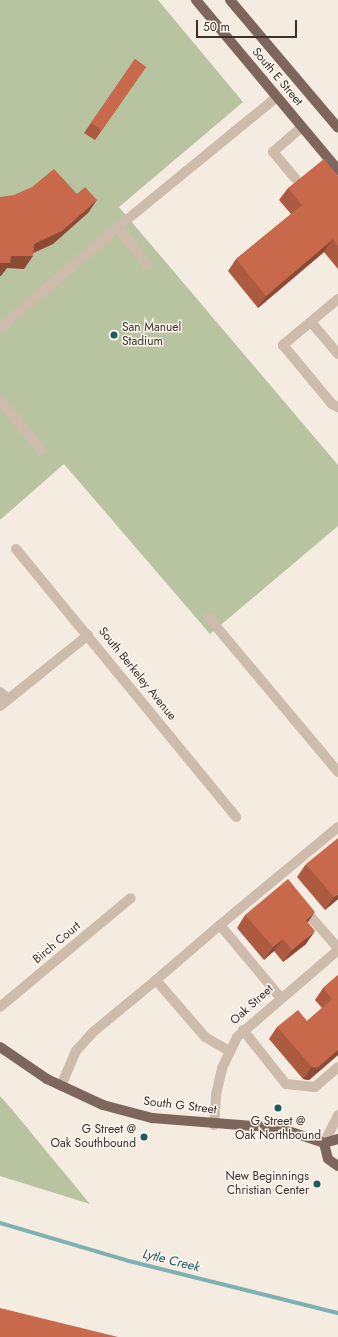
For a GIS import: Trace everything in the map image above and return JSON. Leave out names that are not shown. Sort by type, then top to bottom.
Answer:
[{"type":"main road","name":"South E Street","points":[[196,0],[338,170]]},
{"type":"main road","name":"South E Street","points":[[230,0],[338,128]]},
{"type":"main road","name":"South G Street","points":[[0,1047],[20,1063],[61,1086],[103,1105],[152,1118],[279,1128],[324,1143]]},
{"type":"main road","points":[[338,1139],[324,1143],[328,1159],[338,1166]]},
{"type":"street","points":[[0,328],[118,227],[277,97]]},
{"type":"street","points":[[295,178],[273,152],[302,127]]},
{"type":"street","points":[[118,227],[148,266]]},
{"type":"street","points":[[338,299],[283,346],[332,404],[338,407]]},
{"type":"street","points":[[311,322],[338,354]]},
{"type":"street","points":[[0,400],[41,450]]},
{"type":"street","name":"South Berkeley Avenue","points":[[16,549],[236,817]]},
{"type":"street","points":[[209,618],[338,772]]},
{"type":"street","points":[[0,692],[4,703],[88,635]]},
{"type":"street","points":[[61,1086],[76,1051],[92,1033],[338,827]]},
{"type":"street","points":[[278,877],[287,888]]},
{"type":"street","name":"Birch Court","points":[[0,1007],[131,898]]},
{"type":"street","points":[[296,899],[338,949]]},
{"type":"street","points":[[220,925],[280,997]]},
{"type":"street","name":"Oak Street","points":[[214,1124],[216,1095],[229,1051],[243,1030],[338,949]]},
{"type":"street","points":[[156,980],[205,1037],[229,1051]]},
{"type":"street","points":[[243,1030],[286,1084],[315,1087],[338,1067]]},
{"type":"street","points":[[324,1143],[338,1115]]},
{"type":"green space","name":"San Manuel Stadium","points":[[0,0],[158,0],[243,102],[119,207],[338,465],[338,526],[210,634],[64,464],[0,520]]},
{"type":"green space","points":[[0,1096],[9,1106],[90,1204],[0,1176]]},
{"type":"building","points":[[135,59],[146,67],[102,130],[91,123]]},
{"type":"building","points":[[324,159],[338,176],[338,246],[333,239],[266,296],[236,259],[302,205],[288,188]]},
{"type":"building","points":[[54,169],[77,194],[85,187],[97,200],[62,231],[34,244],[33,256],[11,256],[10,263],[0,263],[0,197],[14,195],[32,187]]},
{"type":"building","points":[[338,838],[338,894],[334,897],[306,864]]},
{"type":"building","points":[[288,879],[315,912],[306,920],[315,931],[292,950],[283,939],[273,947],[245,915]]},
{"type":"building","points":[[338,975],[338,1050],[317,1068],[312,1067],[277,1027],[298,1010],[307,1021],[332,999],[323,988]]},
{"type":"building","points":[[0,1308],[118,1337],[0,1337]]},
{"type":"waterway","name":"Lytle Creek","points":[[0,1223],[129,1261],[338,1313]]},
{"type":"place","name":"San Manuel Stadium","points":[[114,335]]},
{"type":"place","name":"G Street @ Oak Northbound","points":[[278,1108]]},
{"type":"place","name":"G Street @ Oak Southbound","points":[[144,1137]]},
{"type":"place","name":"New Beginnings Christian Center","points":[[317,1184]]}]
